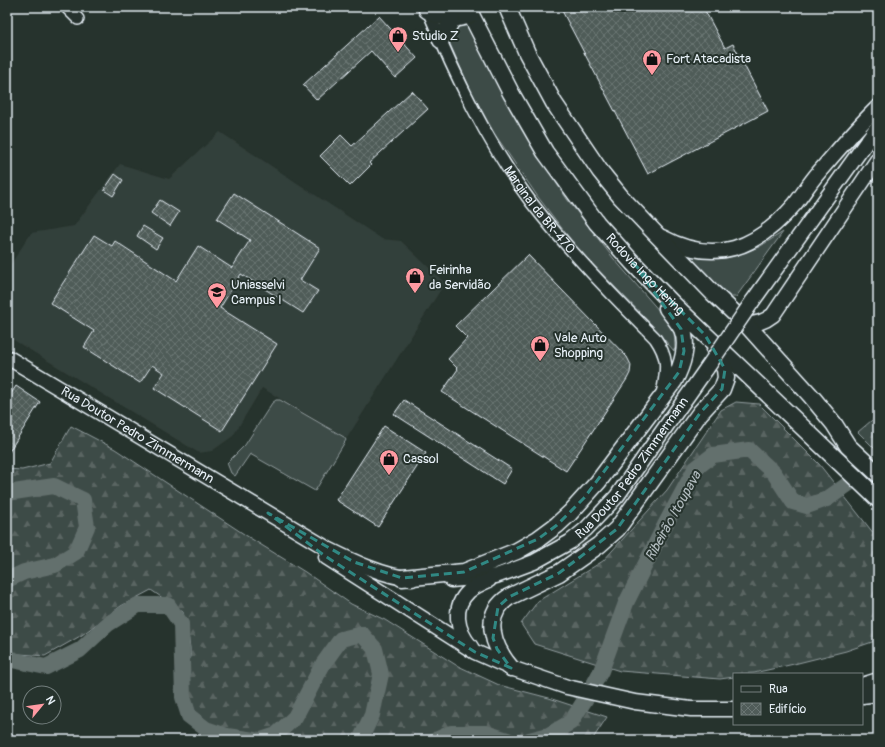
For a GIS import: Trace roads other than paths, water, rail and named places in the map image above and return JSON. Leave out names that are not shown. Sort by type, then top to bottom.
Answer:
[{"type":"highway","points":[[506,7],[527,53],[558,109],[600,171],[621,197],[712,293],[746,324],[811,396],[834,424],[848,446],[878,474]]},
{"type":"highway","points":[[427,8],[441,17],[452,20]]},
{"type":"highway","points":[[440,40],[452,20],[469,11]]},
{"type":"highway","name":"Rodovia Ingo Hering","points":[[469,11],[511,93],[545,152],[597,223],[633,263],[705,335],[878,499]]},
{"type":"highway","points":[[402,578],[464,572],[498,559],[538,539],[557,525],[584,498],[607,470],[679,372],[685,339],[682,329],[633,263]]},
{"type":"highway","points":[[511,668],[496,649],[493,638],[492,627],[494,615],[498,607],[509,597],[559,573],[599,545],[617,529],[700,413],[722,389],[726,378],[725,369],[705,335]]},
{"type":"highway","points":[[863,695],[878,693]]},
{"type":"main road","points":[[656,234],[676,244],[700,251],[739,248],[753,240],[772,228],[782,218],[796,203],[818,173],[878,107]]},
{"type":"main road","name":"Rua Doutor Pedro Zimmermann","points":[[7,357],[328,549],[354,562],[402,578],[444,580],[496,576],[534,562],[570,542],[591,524],[617,496],[752,302],[878,126]]},
{"type":"main road","points":[[746,324],[755,324],[765,321],[773,315],[878,159]]},
{"type":"main road","name":"Rua Doutor Pedro Zimmermann","points":[[268,513],[325,556],[475,652],[511,668],[567,687],[635,702],[691,709],[733,709]]},
{"type":"main road","points":[[475,652],[462,634],[458,625],[458,608],[463,598],[471,590],[496,576]]},
{"type":"main road","points":[[863,686],[878,680]]},
{"type":"street","points":[[66,7],[78,19]]},
{"type":"street","name":"Marginal da BR-470","points":[[427,8],[464,92],[488,136],[532,202],[573,252],[655,338],[662,348],[665,357],[666,369],[662,395]]},
{"type":"waterway","name":"Ribeirão Itoupava","points":[[529,740],[549,735],[571,722],[588,695],[601,671],[626,603],[695,469],[713,455],[749,450],[774,473],[793,502],[807,506],[827,499],[878,463]]},
{"type":"waterway","name":"Ribeirão Itoupava","points":[[7,493],[54,486],[83,500],[87,527],[76,552],[55,565],[24,572],[7,580]]},
{"type":"waterway","name":"Ribeirão Itoupava","points":[[7,657],[17,661],[46,667],[80,650],[108,624],[138,605],[168,605],[181,624],[183,697],[189,716],[206,729],[227,736],[254,740]]},
{"type":"waterway","name":"Ribeirão Itoupava","points":[[261,740],[276,735],[295,717],[323,664],[341,639],[362,634],[375,649],[381,674],[372,715],[360,740]]},
{"type":"waterway","name":"Ribeirão Itoupava","points":[[436,740],[451,733],[486,733],[508,740]]},
{"type":"place","name":"Studio Z","points":[[398,53]]},
{"type":"place","name":"Fort Atacadista","points":[[652,76]]},
{"type":"place","name":"Feirinha da Servidão","points":[[415,294]]},
{"type":"place","name":"Uniasselvi Campus I","points":[[217,309]]},
{"type":"place","name":"Vale Auto Shopping","points":[[540,362]]},
{"type":"place","name":"Cassol","points":[[389,476]]}]
